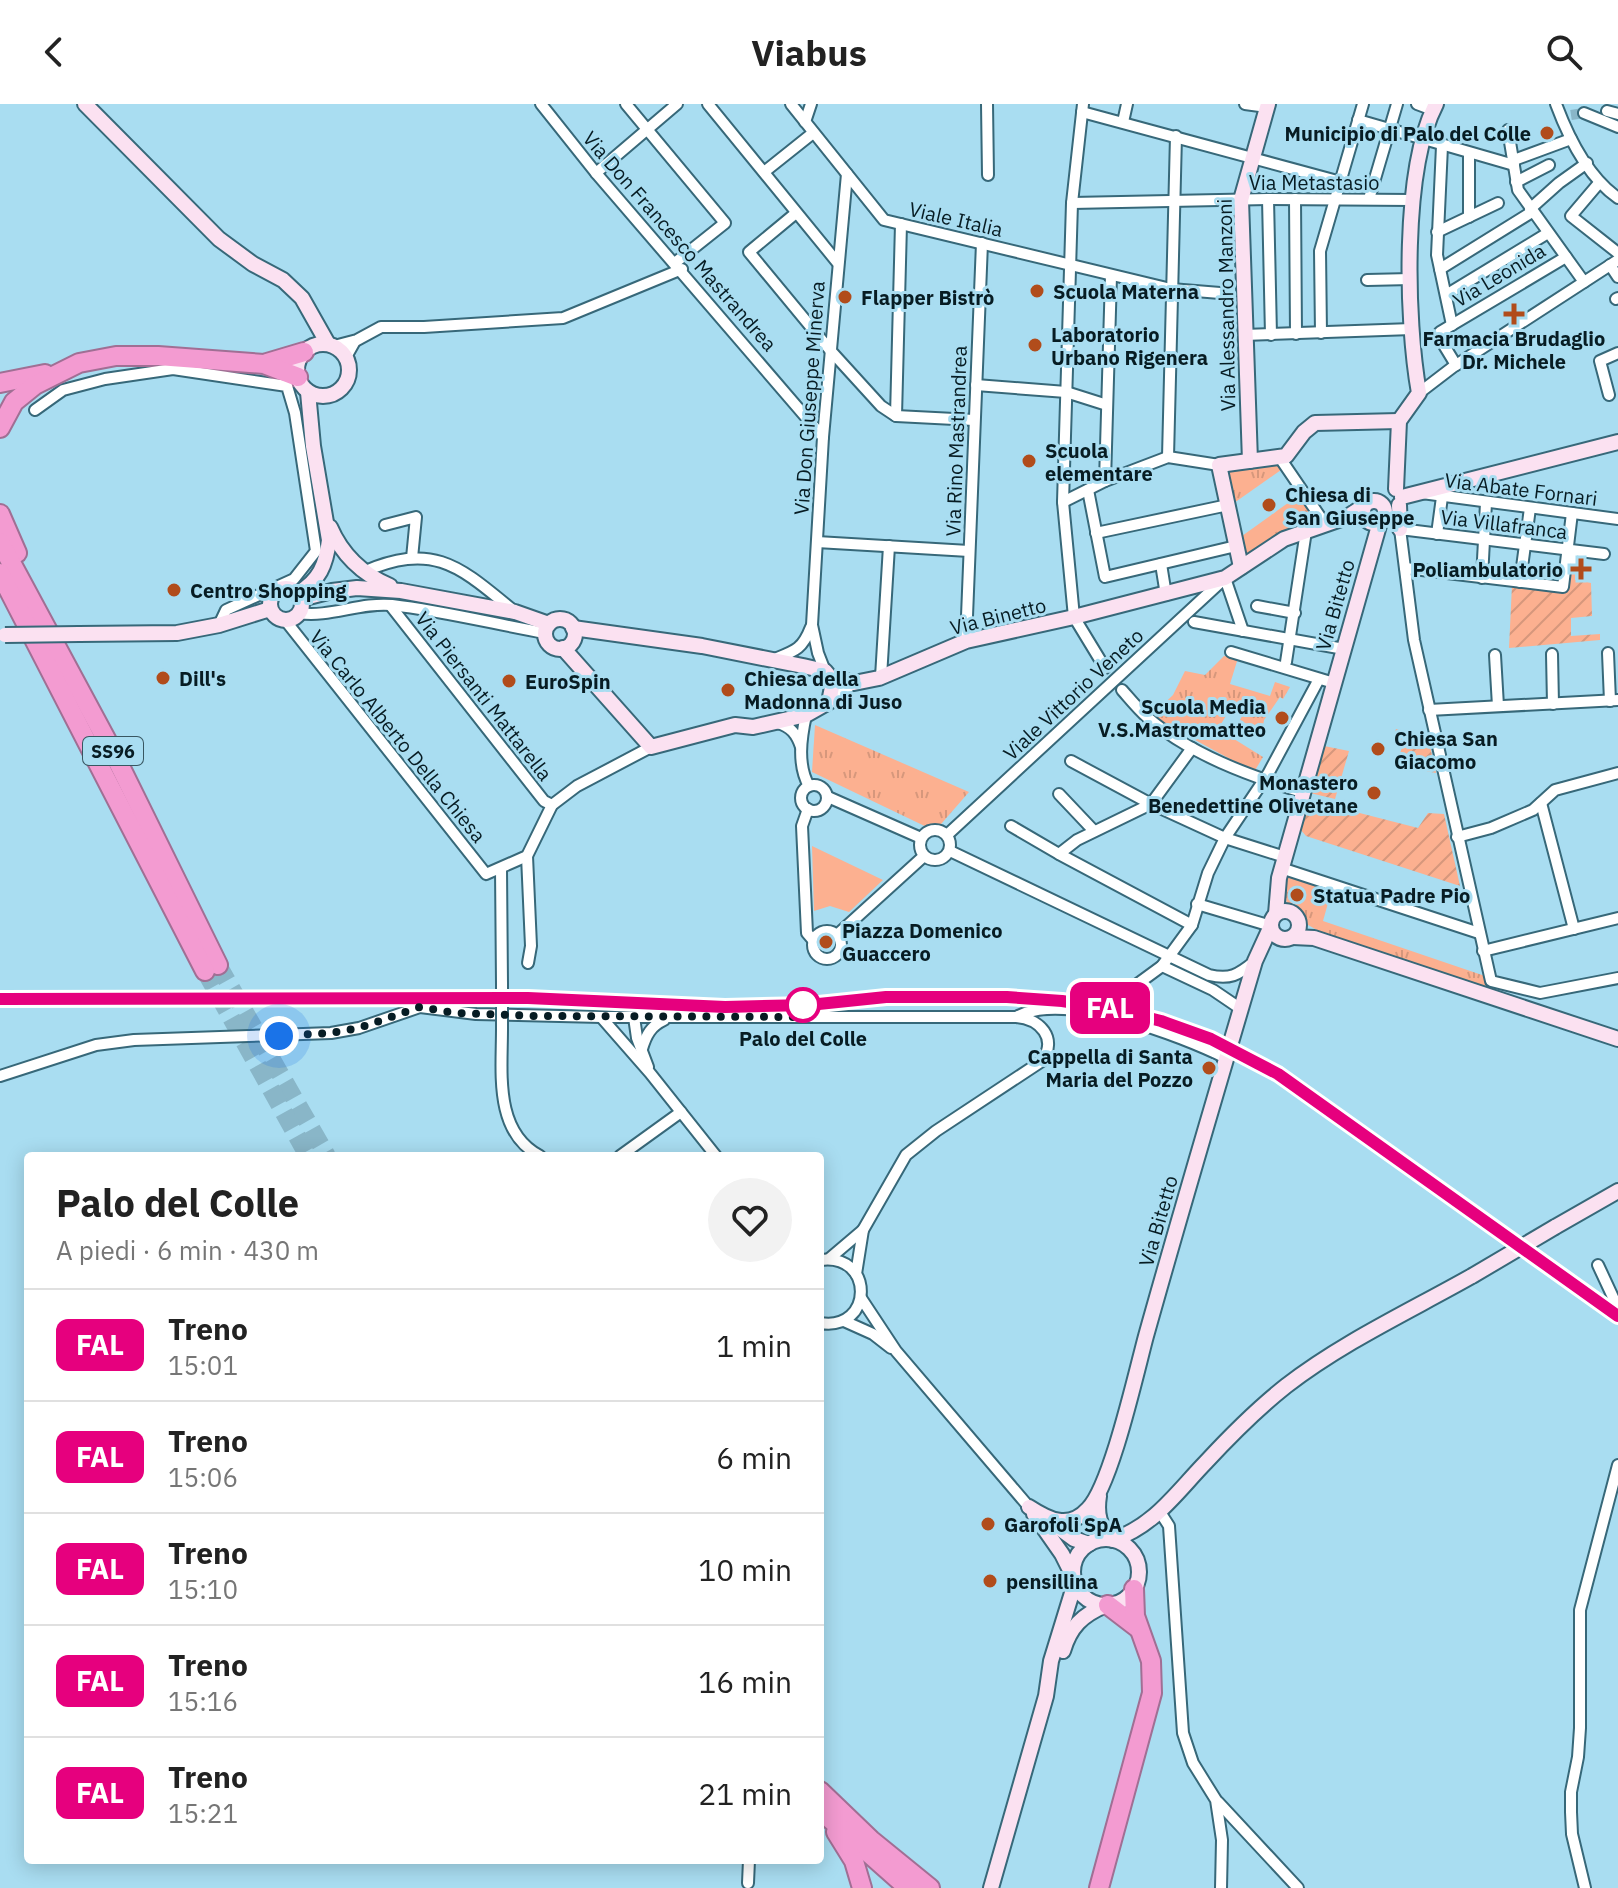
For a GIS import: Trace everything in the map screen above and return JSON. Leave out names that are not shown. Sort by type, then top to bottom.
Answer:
[{"type":"highway","points":[[0,428],[14,402],[60,371],[79,363],[116,356],[158,356],[264,364],[307,350]]},
{"type":"highway","points":[[264,364],[303,385]]},
{"type":"highway","points":[[0,383],[60,371]]},
{"type":"highway","points":[[0,514],[60,651]]},
{"type":"highway","name":"SS96","points":[[0,542],[60,651],[211,968],[0,573]]},
{"type":"highway","points":[[1091,1888],[1100,1880],[1152,1693],[1151,1661],[1138,1628],[1134,1589]]},
{"type":"highway","points":[[1107,1605],[1138,1628]]},
{"type":"highway","points":[[824,1795],[871,1840],[930,1888]]},
{"type":"highway","points":[[824,1814],[908,1888]]},
{"type":"highway","points":[[824,1815],[854,1861],[862,1888]]},
{"type":"street","points":[[85,104],[219,239],[253,264],[283,280],[302,298],[313,321],[331,345],[346,357],[347,382],[329,396],[318,413],[313,446]]},
{"type":"street","name":"Via Don Francesco Mastrandrea","points":[[541,104],[596,173],[823,437]]},
{"type":"street","points":[[307,350],[357,340],[381,327],[563,318],[679,266],[725,223],[626,104]]},
{"type":"street","points":[[596,173],[677,104]]},
{"type":"street","points":[[708,104],[837,262]]},
{"type":"street","points":[[805,122],[811,104]]},
{"type":"street","points":[[987,104],[988,175]]},
{"type":"street","points":[[1123,122],[1127,104]]},
{"type":"street","points":[[1245,104],[1267,106]]},
{"type":"street","points":[[1321,333],[1320,251],[1363,104]]},
{"type":"street","points":[[1369,199],[1397,104]]},
{"type":"street","points":[[1417,104],[1435,107],[1423,139],[1413,200],[1412,329],[1419,393]]},
{"type":"street","points":[[1556,104],[1566,116],[1571,139],[1599,183],[1616,193]]},
{"type":"street","name":"Viale Italia","points":[[795,105],[813,133],[884,220],[1111,276],[1171,289],[1220,293]]},
{"type":"street","name":"Via Alessandro Manzoni","points":[[1250,461],[1241,200],[1267,106]]},
{"type":"street","points":[[1105,668],[1074,617],[1063,502],[1072,203],[1082,108],[1341,182]]},
{"type":"street","points":[[1584,113],[1618,127]]},
{"type":"street","points":[[1358,120],[1442,146],[1514,162],[1571,139]]},
{"type":"street","points":[[1508,130],[1518,190],[1584,282]]},
{"type":"street","points":[[764,172],[813,133]]},
{"type":"street","points":[[1168,457],[1176,136]]},
{"type":"street","points":[[1442,146],[1437,232],[1440,269],[1452,325],[1440,332],[1442,342],[1456,365]]},
{"type":"street","points":[[1469,153],[1469,217]]},
{"type":"street","points":[[1440,269],[1531,211],[1559,183],[1587,163]]},
{"type":"street","points":[[1516,182],[1549,165]]},
{"type":"street","name":"Via Don Giuseppe Minerva","points":[[828,674],[818,653],[812,625],[823,437],[847,174]]},
{"type":"street","points":[[1599,183],[1571,216],[1618,253]]},
{"type":"street","points":[[1268,199],[1271,335]]},
{"type":"street","points":[[1295,199],[1296,334]]},
{"type":"street","name":"Via Metastasio","points":[[1072,203],[1413,200]]},
{"type":"street","points":[[1437,232],[1498,203]]},
{"type":"street","points":[[796,213],[749,252],[830,350],[881,406],[896,416],[974,420]]},
{"type":"street","points":[[896,416],[901,224]]},
{"type":"street","points":[[1446,295],[1548,233]]},
{"type":"street","name":"Via Rino Mastrandrea","points":[[966,641],[982,243]]},
{"type":"street","name":"Via Leonida","points":[[1452,325],[1566,257]]},
{"type":"street","points":[[1618,277],[1614,262],[1456,365],[1419,393],[1399,421],[1400,529],[1414,640],[1491,981],[1540,993],[1618,978]]},
{"type":"street","points":[[1105,481],[1111,276]]},
{"type":"street","points":[[1367,280],[1411,279]]},
{"type":"street","points":[[295,606],[313,585],[327,556],[329,540],[303,385],[297,366],[307,350],[313,321]]},
{"type":"street","points":[[1244,335],[1412,329]]},
{"type":"street","points":[[346,357],[357,340]]},
{"type":"street","points":[[1609,395],[1600,361],[1618,353]]},
{"type":"street","points":[[35,410],[63,390],[105,379],[173,369],[287,386],[295,413],[316,551],[294,579],[226,610],[219,625]]},
{"type":"street","points":[[303,385],[329,396]]},
{"type":"street","points":[[976,385],[1066,392],[1107,405]]},
{"type":"street","points":[[1063,502],[1105,481],[1168,457],[1219,465],[1280,458],[1286,456],[1315,423],[1399,421]]},
{"type":"street","points":[[1374,515],[1399,497],[1618,442]]},
{"type":"street","points":[[1280,458],[1325,524]]},
{"type":"street","points":[[1219,465],[1241,567]]},
{"type":"street","points":[[1088,490],[1105,577],[1236,546]]},
{"type":"street","name":"Via Abate Fornari","points":[[1420,493],[1618,519]]},
{"type":"street","points":[[1437,534],[1442,497]]},
{"type":"street","points":[[1482,578],[1486,503]]},
{"type":"street","points":[[1096,533],[1228,505]]},
{"type":"street","points":[[1520,582],[1530,508]]},
{"type":"street","points":[[1405,568],[1563,587],[1572,513]]},
{"type":"street","points":[[1374,515],[1394,522],[1400,529]]},
{"type":"street","name":"Via Binetto","points":[[573,628],[618,632],[769,659],[854,683],[881,677],[966,641],[1166,595],[1225,578],[1284,539],[1347,517],[1374,515]]},
{"type":"street","name":"Via Bitetto","points":[[1282,868],[1375,537],[1374,515]]},
{"type":"street","points":[[326,516],[339,546],[363,572],[401,591]]},
{"type":"street","points":[[385,525],[416,517],[412,558]]},
{"type":"street","name":"Via Villafranca","points":[[1400,529],[1604,554]]},
{"type":"street","points":[[1286,662],[1306,531]]},
{"type":"street","points":[[817,542],[969,551]]},
{"type":"street","points":[[881,677],[889,546]]},
{"type":"street","points":[[1567,550],[1577,564]]},
{"type":"street","points":[[363,572],[385,563],[412,558],[438,561],[465,571],[515,612],[547,629],[551,645],[563,648],[651,747]]},
{"type":"street","points":[[1161,564],[1166,595]]},
{"type":"street","points":[[1225,578],[1243,631]]},
{"type":"street","name":"Viale Vittorio Veneto","points":[[947,835],[1225,578]]},
{"type":"street","points":[[515,612],[401,591],[357,588],[332,591],[295,606],[276,617],[270,609],[271,598],[278,590],[288,588],[295,606],[315,614],[359,606],[390,605],[547,629],[560,619],[568,621],[573,628],[573,640],[563,648]]},
{"type":"street","name":"Via Piersanti Mattarella","points":[[390,605],[544,801],[552,805]]},
{"type":"street","name":"Via Carlo Alberto Della Chiesa","points":[[295,606],[291,632],[486,874],[501,869]]},
{"type":"street","points":[[1257,606],[1295,613]]},
{"type":"street","points":[[2,635],[177,633],[219,625],[270,609]]},
{"type":"street","points":[[1194,622],[1344,649]]},
{"type":"street","points":[[769,659],[799,649],[812,625]]},
{"type":"street","name":"Via Bitetto","points":[[1231,652],[1334,683]]},
{"type":"street","points":[[1429,710],[1614,701],[1608,653]]},
{"type":"street","points":[[1552,654],[1553,704]]},
{"type":"street","points":[[1495,655],[1498,706]]},
{"type":"street","points":[[828,674],[832,687],[829,702]]},
{"type":"street","points":[[1117,999],[1165,961],[1192,925],[1197,904],[1225,838],[1264,780],[1319,679]]},
{"type":"street","points":[[528,963],[531,946],[527,856],[552,805],[577,786],[651,747],[735,725],[753,727],[806,715],[854,683]]},
{"type":"street","points":[[1122,690],[1148,718],[1192,748],[1264,780],[1302,792]]},
{"type":"street","points":[[806,715],[802,749],[804,776],[809,786]]},
{"type":"street","points":[[772,723],[785,725],[794,732],[802,749]]},
{"type":"street","points":[[1059,854],[1094,831],[1151,804],[1192,748]]},
{"type":"street","points":[[1071,761],[1282,868],[1479,933]]},
{"type":"street","points":[[1457,837],[1491,828],[1533,810],[1555,790],[1618,773]]},
{"type":"street","points":[[828,797],[823,808],[816,811],[808,809],[801,797],[809,786],[816,784],[823,787],[828,797],[921,838]]},
{"type":"street","points":[[1059,794],[1094,831]]},
{"type":"street","points":[[1541,803],[1574,929]]},
{"type":"street","points":[[808,809],[802,826],[807,933],[818,955],[831,958],[840,948],[837,935]]},
{"type":"street","points":[[1011,826],[1192,925]]},
{"type":"street","points":[[935,830],[947,835],[950,851],[938,861],[924,856],[920,847],[921,838],[935,830]]},
{"type":"street","points":[[950,851],[1165,961],[1241,1009]]},
{"type":"street","points":[[527,856],[501,869],[502,1094],[510,1126],[533,1152]]},
{"type":"street","points":[[837,935],[924,856]]},
{"type":"street","points":[[1282,868],[1274,935],[1291,933],[1314,938],[1618,1039]]},
{"type":"street","points":[[1165,961],[1223,978],[1238,976],[1291,933],[1293,914],[1278,918],[1197,904]]},
{"type":"street","name":"Via Bitetto","points":[[1096,1498],[1116,1444],[1255,961],[1278,918]]},
{"type":"street","points":[[1483,951],[1618,918]]},
{"type":"street","points":[[813,940],[824,931],[837,935]]},
{"type":"street","points":[[0,1076],[96,1045],[134,1040],[331,1033],[359,1028],[420,1007],[476,1014],[601,1017],[1032,1019],[1045,1031],[1049,1048],[1045,1058],[936,1131],[906,1155],[863,1230],[856,1274]]},
{"type":"street","points":[[1016,1017],[1038,1008],[1108,1016],[1198,1044],[1226,1058]]},
{"type":"street","points":[[601,1017],[713,1152]]},
{"type":"street","points":[[623,1043],[623,1031],[634,1017]]},
{"type":"street","points":[[634,1017],[650,1073]]},
{"type":"street","points":[[642,1049],[646,1035],[655,1024],[669,1017]]},
{"type":"street","points":[[626,1152],[681,1112]]},
{"type":"street","points":[[1029,1507],[1074,1539],[1090,1543],[1112,1540],[1139,1529],[1160,1512],[1215,1453],[1287,1385],[1323,1360],[1618,1191]]},
{"type":"street","points":[[825,1259],[863,1230]]},
{"type":"street","points":[[824,1327],[844,1321],[858,1307],[862,1289],[856,1274],[840,1261],[825,1259]]},
{"type":"street","points":[[1598,1265],[1618,1308]]},
{"type":"street","points":[[861,1298],[896,1351],[1029,1507],[1062,1554],[1087,1599],[1107,1605]]},
{"type":"street","points":[[844,1321],[873,1334],[896,1351]]},
{"type":"street","points":[[1585,1888],[1572,1834],[1571,1812],[1580,1728],[1580,1610],[1618,1465]]},
{"type":"street","points":[[1045,1518],[1066,1522],[1077,1518],[1096,1498]]},
{"type":"street","points":[[991,1888],[1046,1696],[1072,1628],[1086,1615],[1118,1603],[1134,1589],[1139,1572],[1129,1549],[1112,1540],[1100,1525],[1096,1498]]},
{"type":"street","points":[[1046,1696],[1051,1661],[1074,1580],[1076,1558],[1090,1543],[1096,1498]]},
{"type":"street","points":[[1160,1512],[1169,1526],[1183,1733],[1193,1763],[1216,1800],[1298,1888]]},
{"type":"street","points":[[1134,1556],[1139,1529]]},
{"type":"street","points":[[1216,1800],[1222,1840],[1221,1888]]},
{"type":"street","points":[[748,1883],[749,1864]]},
{"type":"green space","points":[[1276,464],[1281,470],[1234,503],[1228,477],[1230,470]]},
{"type":"green space","points":[[1299,495],[1314,521],[1272,538],[1246,556],[1242,536]]},
{"type":"green space","points":[[1570,561],[1575,568],[1575,580],[1591,583],[1592,616],[1571,618],[1571,636],[1600,634],[1600,640],[1509,648],[1512,585],[1565,591]]},
{"type":"green space","points":[[1224,656],[1238,658],[1230,684],[1270,696],[1275,682],[1290,687],[1264,720],[1263,726],[1258,723],[1254,728],[1240,720],[1243,714],[1232,706],[1218,729],[1263,757],[1254,772],[1151,716],[1173,695],[1185,671],[1205,675]]},
{"type":"green space","points":[[815,725],[969,792],[935,831],[812,772]]},
{"type":"green space","points":[[1396,729],[1428,737],[1436,773],[1397,765],[1403,743],[1393,740]]},
{"type":"green space","points":[[1324,746],[1349,751],[1335,799],[1310,793]]},
{"type":"green space","points":[[1309,800],[1418,828],[1428,813],[1444,814],[1460,886],[1306,836],[1300,829]]},
{"type":"green space","points":[[812,846],[883,880],[849,912],[830,906],[814,911]]},
{"type":"green space","points":[[1288,875],[1332,889],[1323,921],[1485,976],[1489,991],[1351,945],[1303,922],[1286,902]]},
{"type":"tunnel","points":[[1571,115],[1584,113]]},
{"type":"tunnel","points":[[218,965],[325,1152]]},
{"type":"tunnel","points":[[205,971],[306,1152]]},
{"type":"railway","points":[[0,999],[528,998],[725,1007],[822,1004],[886,997],[1007,997],[1114,1009],[1161,1021],[1211,1039],[1278,1074],[1618,1316]]},
{"type":"train","name":"FAL","points":[[0,999],[528,998],[725,1007],[809,1005],[886,997],[1007,997],[1114,1009],[1161,1021],[1211,1039],[1278,1074],[1618,1316]]},
{"type":"place","name":"Municipio di Palo del Colle","points":[[1547,133]]},
{"type":"place","name":"Scuola Materna","points":[[1037,291]]},
{"type":"place","name":"Flapper Bistrò","points":[[845,297]]},
{"type":"place","name":"Farmacia Brudaglio Dr. Michele","points":[[1514,314]]},
{"type":"place","name":"Laboratorio Urbano Rigenera","points":[[1035,345]]},
{"type":"place","name":"Scuola elementare","points":[[1029,461]]},
{"type":"place","name":"Chiesa di San Giuseppe","points":[[1269,505]]},
{"type":"place","name":"Poliambulatorio","points":[[1581,569]]},
{"type":"place","name":"Centro Shopping","points":[[174,590]]},
{"type":"place","name":"Dill's","points":[[163,678]]},
{"type":"place","name":"EuroSpin","points":[[509,681]]},
{"type":"place","name":"Chiesa della Madonna di Juso","points":[[728,690]]},
{"type":"place","name":"Scuola Media V.S.Mastromatteo","points":[[1282,718]]},
{"type":"place","name":"Chiesa San Giacomo","points":[[1378,749]]},
{"type":"place","name":"Monastero Benedettine Olivetane","points":[[1374,793]]},
{"type":"place","name":"Statua Padre Pio","points":[[1297,895]]},
{"type":"place","name":"Piazza Domenico Guaccero","points":[[826,942]]},
{"type":"place","name":"Palo del Colle","points":[[803,1005]]},
{"type":"place","name":"Cappella di Santa Maria del Pozzo","points":[[1209,1068]]},
{"type":"place","name":"Garofoli SpA","points":[[988,1524]]},
{"type":"place","name":"pensillina","points":[[990,1581]]},
{"type":"route","points":[[279,1036],[359,1028],[420,1007],[455,1013],[537,1016],[812,1017],[803,1005]]}]
